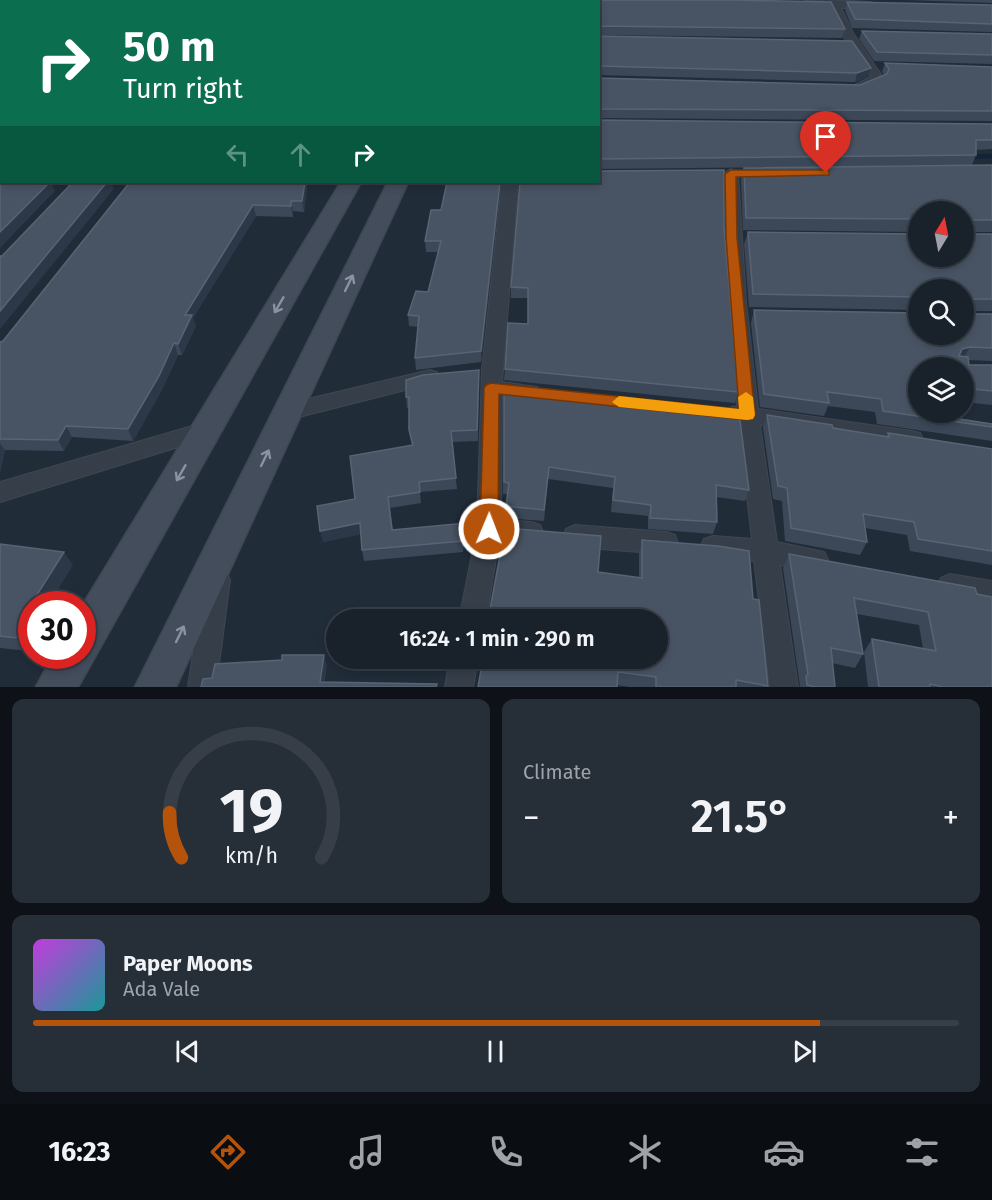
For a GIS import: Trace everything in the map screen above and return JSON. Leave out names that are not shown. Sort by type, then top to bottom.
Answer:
[{"type":"street","points":[[789,4],[834,2],[880,5]]},
{"type":"street","points":[[834,2],[850,38],[875,66],[878,79],[857,88],[845,87]]},
{"type":"street","points":[[731,174],[732,237],[747,415],[784,687]]},
{"type":"street","points":[[474,609],[489,529],[492,379],[510,183]]},
{"type":"street","points":[[96,618],[348,187],[372,186],[394,189],[155,687]]},
{"type":"street","points":[[732,237],[755,237]]},
{"type":"street","points":[[739,315],[762,315]]},
{"type":"street","points":[[470,372],[549,394]]},
{"type":"street","points":[[287,412],[424,377],[447,375]]},
{"type":"street","points":[[712,411],[937,443]]},
{"type":"street","points":[[0,492],[206,430]]},
{"type":"street","points":[[489,529],[766,551],[834,564]]},
{"type":"street","points":[[202,687],[222,548]]},
{"type":"street","points":[[924,581],[992,593]]},
{"type":"street","points":[[56,687],[67,669]]},
{"type":"street","points":[[459,687],[462,669]]},
{"type":"building","points":[[600,0],[831,2],[845,29],[600,26]]},
{"type":"building","points":[[847,2],[992,5],[992,24],[855,19]]},
{"type":"building","points":[[862,31],[992,34],[992,55],[877,52]]},
{"type":"building","points":[[600,36],[852,41],[871,68],[857,73],[600,66]]},
{"type":"building","points":[[885,63],[992,67],[992,111],[600,109],[600,78],[860,85],[887,74],[889,69]]},
{"type":"building","points":[[600,120],[992,124],[992,140],[976,140],[976,155],[600,159]]},
{"type":"building","points":[[992,165],[992,220],[974,220],[974,201],[908,201],[908,219],[746,218],[744,168]]},
{"type":"building","points":[[724,170],[724,227],[738,392],[505,369],[508,323],[528,324],[528,288],[511,287],[520,183],[600,183],[600,171]]},
{"type":"building","points":[[0,183],[49,183],[0,232]]},
{"type":"building","points":[[72,183],[106,183],[0,311],[0,256]]},
{"type":"building","points":[[129,183],[305,183],[302,201],[291,201],[291,206],[253,205],[185,315],[192,315],[178,344],[174,343],[159,376],[128,429],[66,426],[58,440],[0,439],[0,342]]},
{"type":"building","points":[[447,183],[500,183],[481,351],[415,358],[419,316],[408,315],[416,291],[428,292],[441,241],[425,241],[431,210],[441,210]]},
{"type":"building","points":[[748,232],[908,234],[908,267],[974,267],[974,234],[992,234],[992,299],[974,299],[974,279],[908,279],[908,297],[753,294]]},
{"type":"building","points":[[754,310],[908,313],[908,345],[974,345],[974,314],[992,314],[992,348],[962,349],[959,356],[968,357],[908,357],[908,415],[883,411],[881,399],[827,392],[829,403],[764,394]]},
{"type":"building","points":[[974,365],[992,365],[992,391],[974,389]]},
{"type":"building","points":[[479,370],[477,430],[451,431],[456,478],[419,482],[420,492],[388,497],[392,530],[466,523],[463,541],[362,550],[360,523],[320,531],[317,506],[355,499],[350,456],[413,445],[409,430],[409,397],[406,397],[406,380],[423,375]]},
{"type":"building","points":[[504,388],[739,413],[749,490],[716,485],[717,522],[650,518],[651,505],[613,500],[615,477],[549,467],[544,510],[506,506],[509,483],[504,482]]},
{"type":"building","points":[[767,415],[889,437],[888,433],[992,449],[992,551],[918,539],[914,522],[863,514],[867,542],[791,528],[787,488],[778,486]]},
{"type":"building","points":[[974,421],[992,424],[992,427],[965,423]]},
{"type":"building","points":[[505,528],[601,536],[598,572],[642,578],[642,540],[718,546],[749,551],[753,599],[759,600],[768,686],[736,680],[736,687],[656,687],[656,677],[618,672],[617,687],[478,687],[481,669],[668,669],[668,609],[490,609]]},
{"type":"building","points":[[0,544],[64,552],[39,591],[18,591],[17,638],[0,636]]},
{"type":"building","points":[[789,554],[975,588],[977,594],[992,597],[992,687],[943,687],[930,684],[930,687],[879,687],[872,639],[936,651],[928,612],[854,598],[863,654],[831,648],[835,687],[807,685],[806,676],[808,674]]},
{"type":"building","points":[[282,655],[324,655],[320,682],[437,684],[436,687],[201,687],[203,679],[212,678],[215,664],[282,660]]},
{"type":"waterway","points":[[968,157],[992,156]]},
{"type":"slow traffic","points":[[619,402],[747,415],[746,397]]},
{"type":"route","points":[[489,529],[491,388],[747,415],[732,237],[731,174],[826,173]]}]
